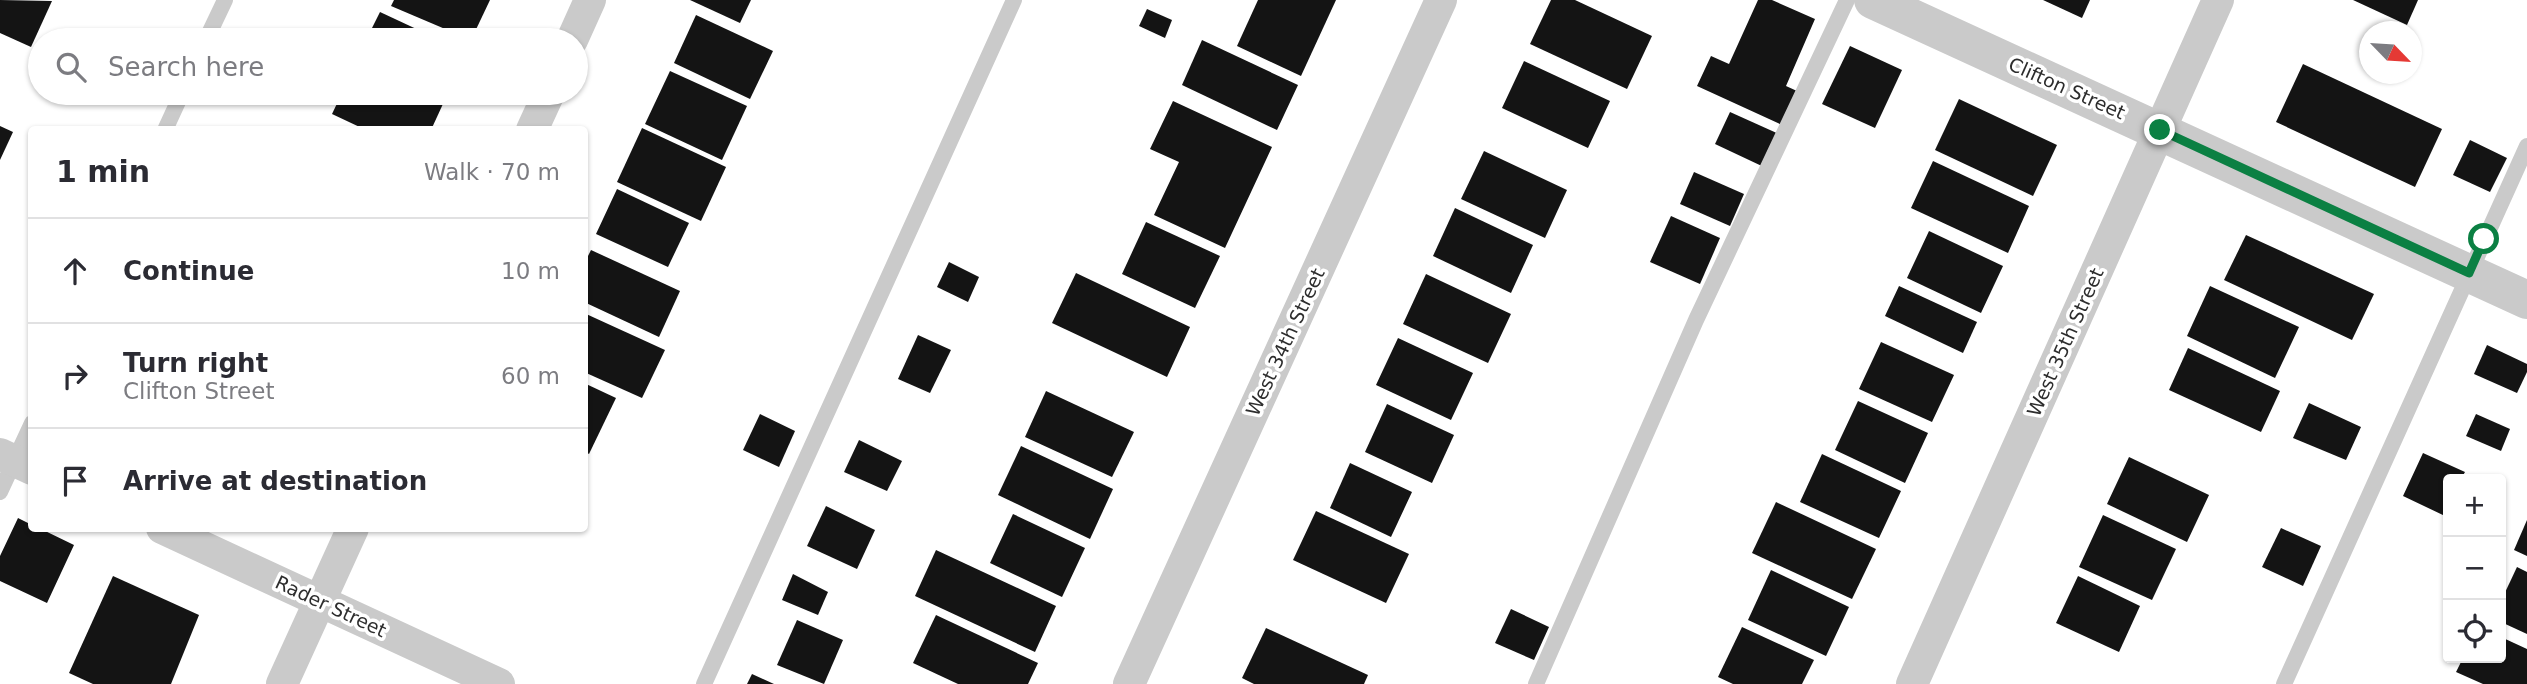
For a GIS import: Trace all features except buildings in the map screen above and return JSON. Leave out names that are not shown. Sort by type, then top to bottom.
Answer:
[{"type":"street","points":[[577,28],[590,0]]},
{"type":"street","name":"West 34th Street","points":[[1129,684],[1441,0]]},
{"type":"street","name":"Clifton Street","points":[[1873,0],[2527,300]]},
{"type":"street","name":"West 35th Street","points":[[1912,684],[2218,0]]},
{"type":"street","points":[[534,126],[543,105]]},
{"type":"street","name":"Rader Street","points":[[171,532],[499,684]]},
{"type":"street","points":[[282,684],[351,532]]},
{"type":"lane","points":[[212,28],[225,0]]},
{"type":"lane","points":[[704,684],[1014,0]]},
{"type":"lane","points":[[1536,684],[1696,320],[1847,0]]},
{"type":"lane","points":[[168,126],[177,105]]},
{"type":"lane","points":[[2284,684],[2527,146]]},
{"type":"lane","points":[[0,492],[28,432]]},
{"type":"route","points":[[2160,130],[2469,273],[2484,239]]}]
